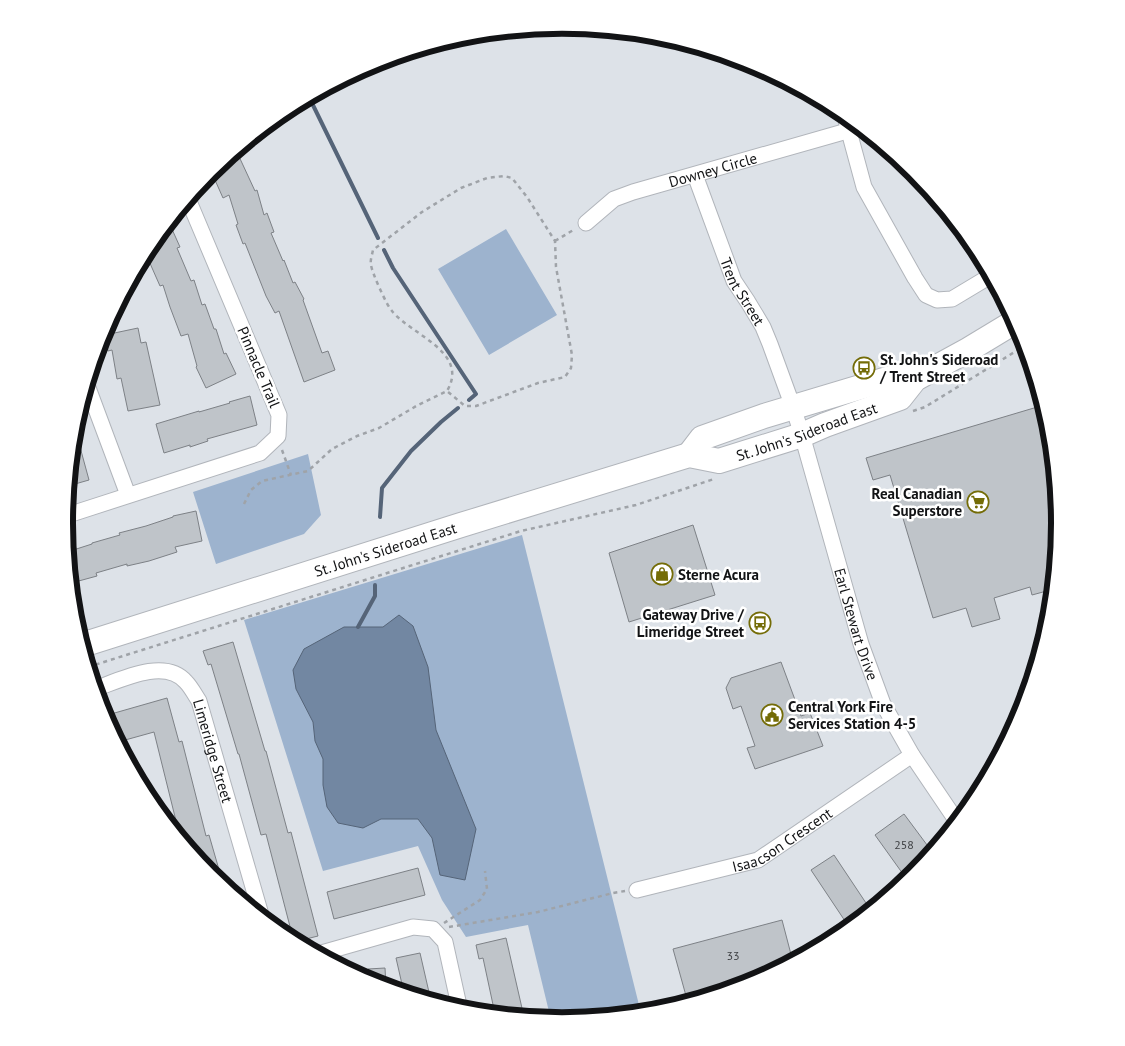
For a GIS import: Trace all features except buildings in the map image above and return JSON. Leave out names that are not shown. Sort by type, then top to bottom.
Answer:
[{"type":"main road","name":"St. John's Sideroad East","points":[[88,643],[689,455],[719,461],[802,435],[900,398],[915,379],[1010,325]]},
{"type":"main road","name":"St. John's Sideroad East","points":[[689,455],[702,438],[793,407],[894,376],[915,379]]},
{"type":"street","name":"Downey Circle","points":[[586,223],[614,199],[633,192],[853,130]]},
{"type":"street","points":[[855,132],[864,187],[926,294],[937,300],[952,299],[986,278]]},
{"type":"street","name":"Trent Street","points":[[695,174],[734,282],[763,327],[793,407]]},
{"type":"street","name":"Pinnacle Trail","points":[[191,205],[279,415],[278,436]]},
{"type":"street","points":[[91,394],[128,495]]},
{"type":"street","name":"Earl Stewart Drive","points":[[793,407],[861,644],[882,704],[912,755],[954,816]]},
{"type":"street","points":[[73,513],[260,453],[278,436]]},
{"type":"street","name":"Limeridge Street","points":[[101,687],[143,672],[161,670],[173,672],[185,680],[199,701],[258,906]]},
{"type":"street","name":"Isaacson Crescent","points":[[637,890],[758,860],[912,755]]},
{"type":"street","points":[[327,952],[412,927],[433,929],[445,942],[458,1001]]},
{"type":"path","points":[[244,504],[251,490],[262,481],[308,471],[332,449],[357,436],[379,428],[418,405],[447,391],[452,382],[449,360],[436,346],[408,326],[391,310],[370,264],[373,250],[422,212],[461,188],[487,178],[504,176],[512,178],[527,197],[555,241],[556,267],[572,355],[571,368],[565,377],[538,383],[476,406],[465,406],[447,391]]},
{"type":"path","points":[[555,241],[586,223]]},
{"type":"path","points":[[906,413],[925,407],[1020,349]]},
{"type":"path","points":[[278,436],[291,475]]},
{"type":"path","points":[[94,665],[521,531],[636,505],[716,478]]},
{"type":"path","points":[[433,929],[480,900],[487,889],[484,871]]},
{"type":"path","points":[[433,929],[538,912],[612,893],[637,890]]},
{"type":"shaded area","points":[[506,229],[557,315],[489,355],[438,269]]},
{"type":"shaded area","points":[[308,454],[321,515],[304,534],[216,564],[193,492]]},
{"type":"shaded area","points":[[522,535],[639,1006],[594,1011],[549,1012],[528,925],[466,937],[442,900],[418,846],[323,871],[244,620]]},
{"type":"shaded area","points":[[399,615],[413,626],[428,667],[436,730],[476,829],[465,880],[440,875],[432,838],[418,819],[381,819],[363,828],[338,823],[327,807],[323,785],[323,759],[315,741],[313,722],[296,689],[293,670],[304,649],[344,627],[383,627]]},
{"type":"waterway","points":[[312,103],[378,238]]},
{"type":"waterway","points":[[384,250],[393,268],[476,394],[469,400]]},
{"type":"waterway","points":[[380,517],[382,488],[411,451],[458,408]]},
{"type":"waterway","points":[[358,627],[375,596],[375,585]]},
{"type":"place","name":"St. John's Sideroad / Trent Street","points":[[864,368]]},
{"type":"place","name":"Real Canadian Superstore","points":[[978,502]]},
{"type":"place","name":"Sterne Acura","points":[[662,574]]},
{"type":"place","name":"Gateway Drive / Limeridge Street","points":[[760,623]]},
{"type":"place","name":"Central York Fire Services Station 4-5","points":[[772,715]]}]
